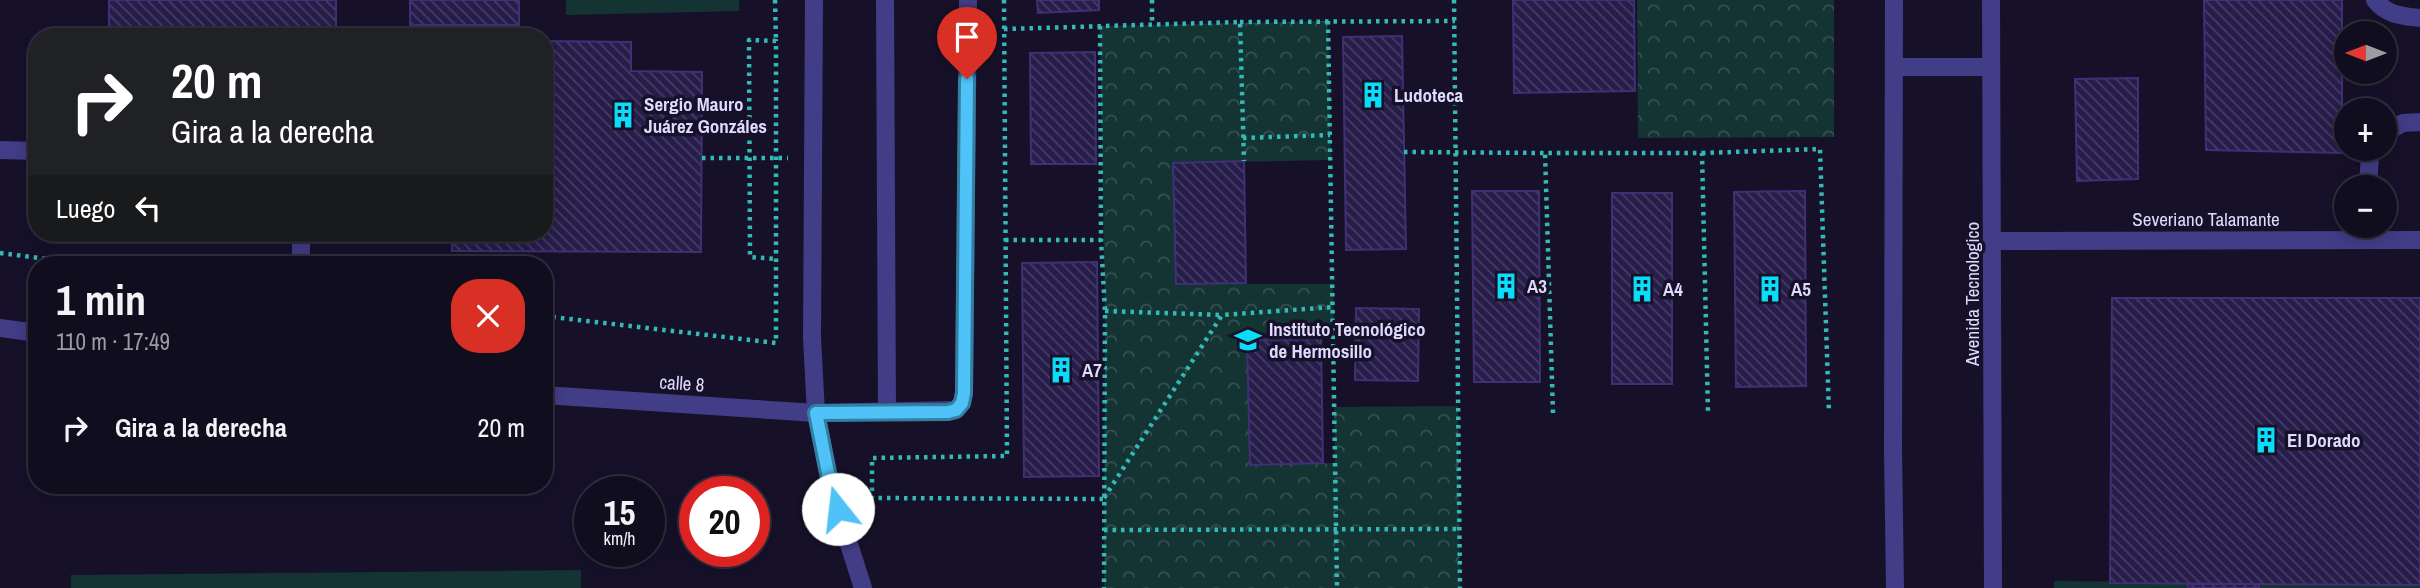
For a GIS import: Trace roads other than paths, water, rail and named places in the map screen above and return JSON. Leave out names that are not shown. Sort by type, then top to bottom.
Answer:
[{"type":"street","points":[[814,0],[812,338],[816,413],[831,488],[863,588]]},
{"type":"street","points":[[885,0],[887,412]]},
{"type":"street","name":"calle 8","points":[[553,396],[816,413],[956,410],[962,403],[964,393],[968,0]]},
{"type":"street","points":[[1894,0],[1895,588]]},
{"type":"street","name":"Avenida Tecnologico","points":[[1991,0],[1993,588]]},
{"type":"street","points":[[2375,0],[2388,12],[2420,18]]},
{"type":"street","points":[[1895,68],[1991,68]]},
{"type":"street","points":[[2397,126],[2403,123],[2420,122]]},
{"type":"street","points":[[0,150],[28,151]]},
{"type":"street","name":"Severiano Talamante","points":[[1993,241],[2334,234]]},
{"type":"street","name":"Severiano Talamante","points":[[2397,237],[2420,240]]},
{"type":"street","points":[[0,328],[28,332]]},
{"type":"place","name":"Ludoteca","points":[[1373,95]]},
{"type":"place","name":"Sergio Mauro Juárez Gonzáles","points":[[623,115]]},
{"type":"place","name":"A3","points":[[1506,286]]},
{"type":"place","name":"A4","points":[[1642,289]]},
{"type":"place","name":"A5","points":[[1770,289]]},
{"type":"place","name":"Instituto Tecnológico de Hermosillo","points":[[1248,340]]},
{"type":"place","name":"A7","points":[[1061,370]]},
{"type":"place","name":"El Dorado","points":[[2266,440]]}]
